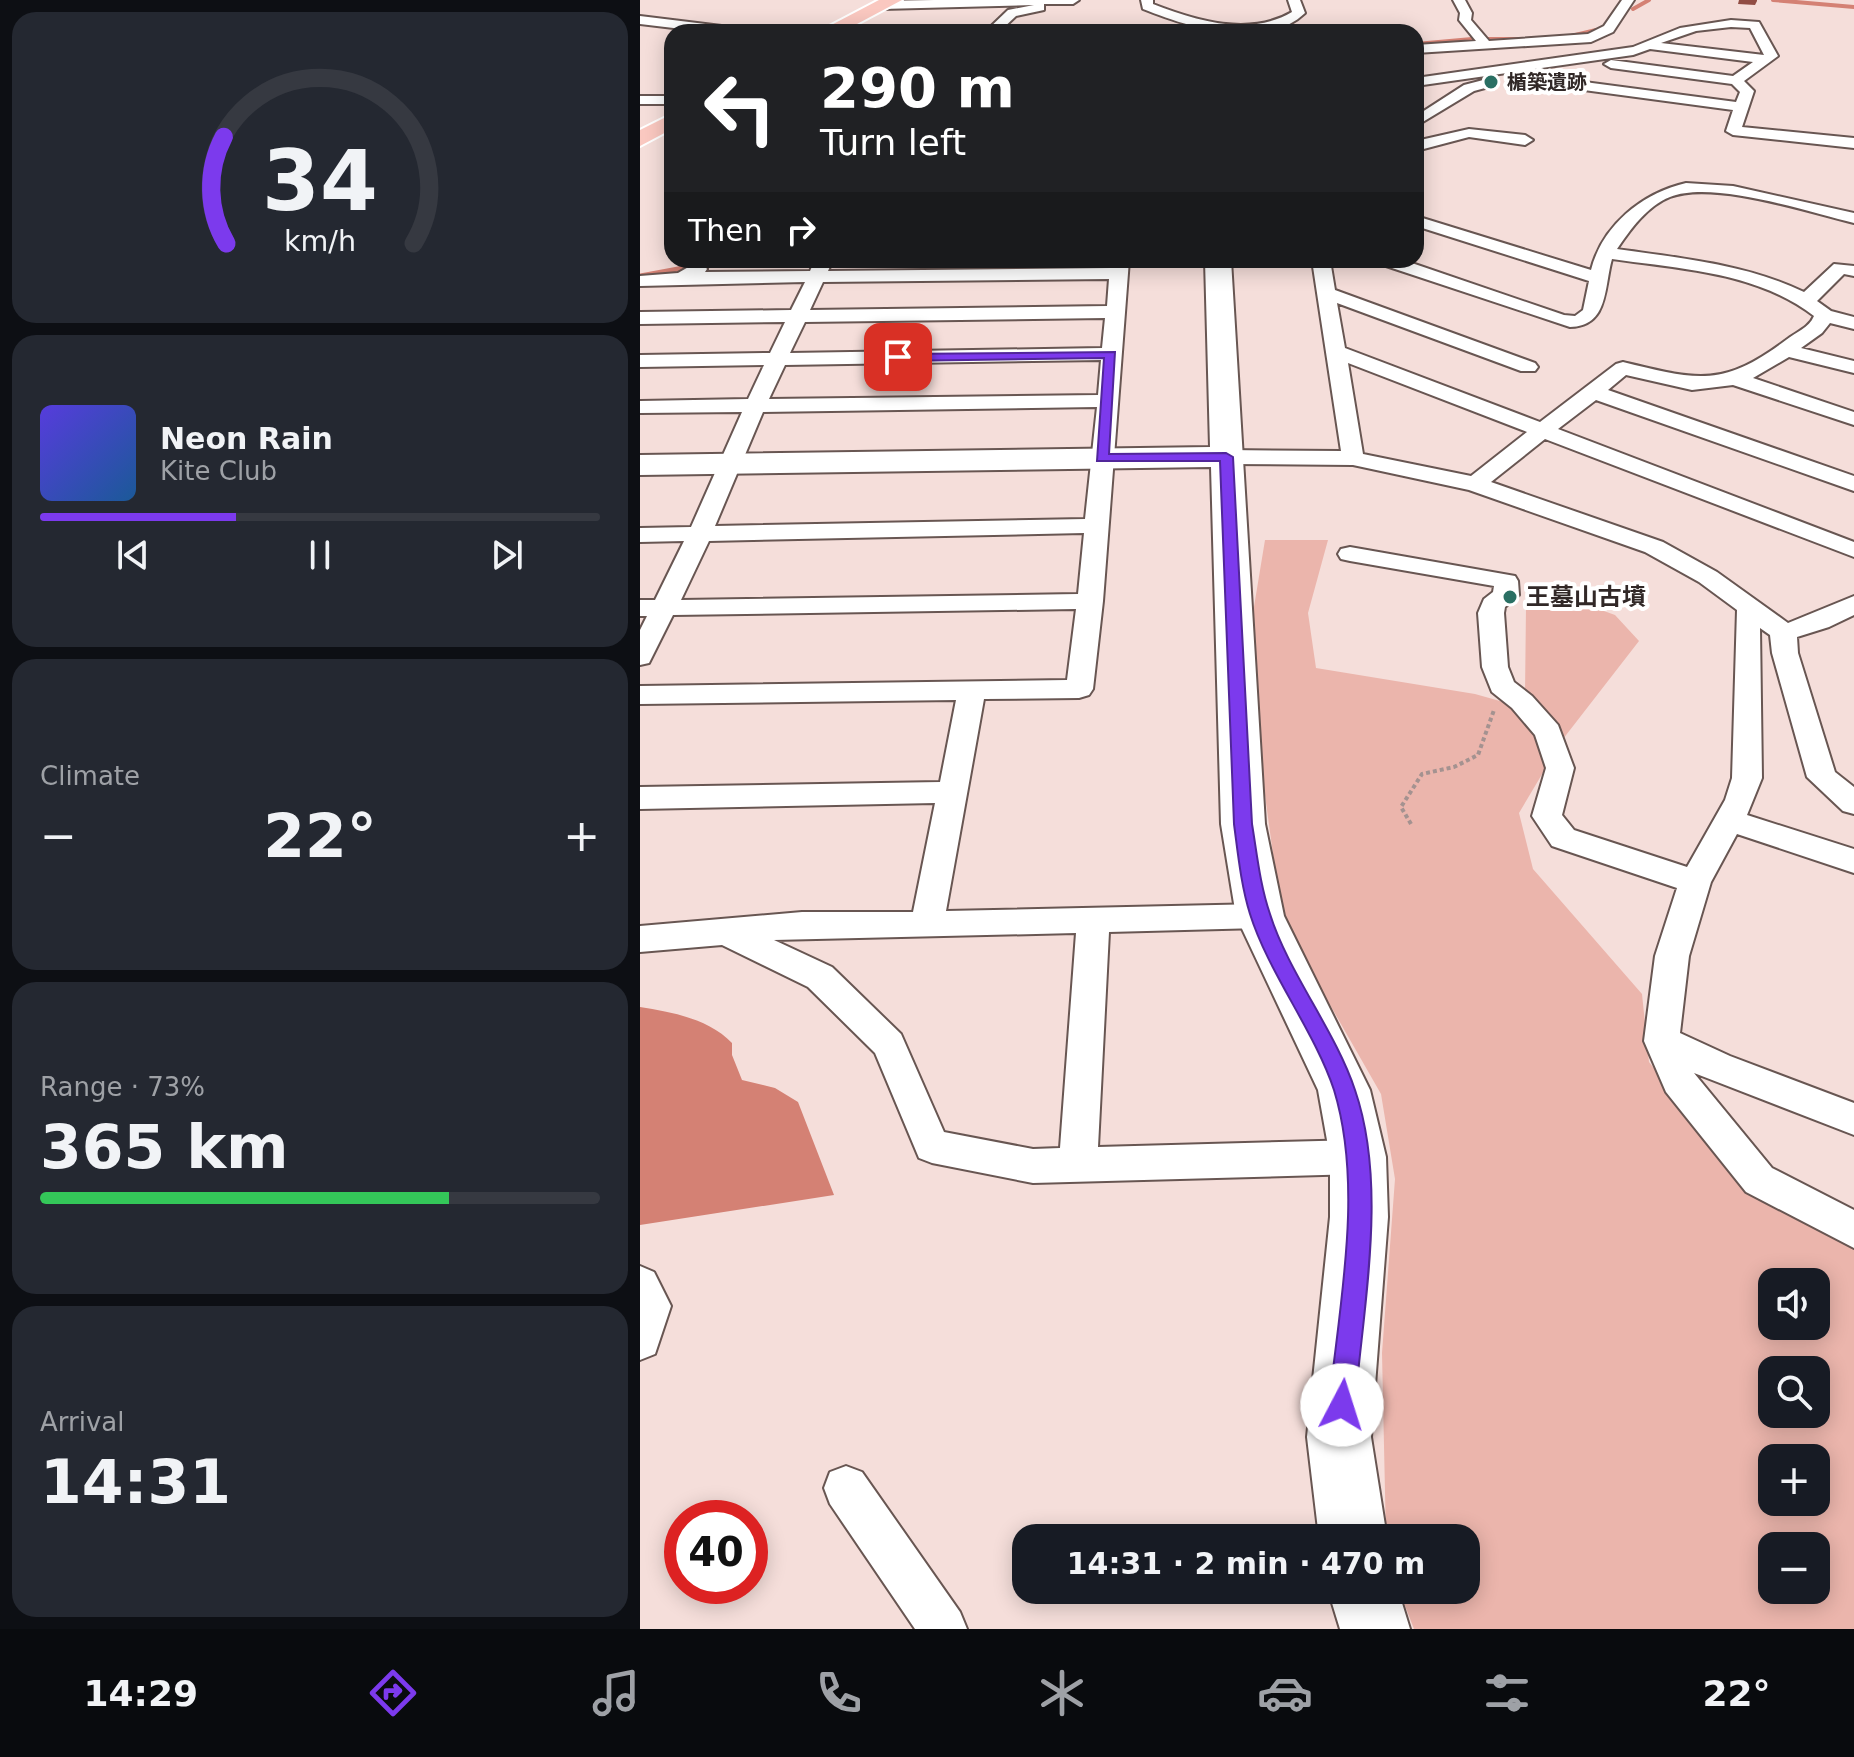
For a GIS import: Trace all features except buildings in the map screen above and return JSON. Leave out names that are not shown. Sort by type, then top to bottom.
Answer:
[{"type":"main road","points":[[844,24],[887,3]]},
{"type":"main road","points":[[640,139],[664,125]]},
{"type":"street","points":[[1002,24],[1012,13],[1057,0]]},
{"type":"street","points":[[887,3],[1073,0]]},
{"type":"street","points":[[1147,0],[1147,6],[1200,24]]},
{"type":"street","points":[[1278,24],[1299,13],[1294,0]]},
{"type":"street","points":[[1459,0],[1466,13],[1465,20],[1481,40]]},
{"type":"street","points":[[1424,48],[1481,40],[1560,42],[1591,38],[1609,29],[1628,0]]},
{"type":"street","points":[[640,20],[673,24]]},
{"type":"street","points":[[1424,81],[1514,72],[1573,59],[1633,51],[1659,38],[1706,24],[1728,22],[1755,25],[1771,56],[1736,80]]},
{"type":"street","points":[[1649,45],[1767,60]]},
{"type":"street","points":[[1573,59],[1736,80],[1747,91],[1733,131],[1854,143]]},
{"type":"street","points":[[1424,117],[1469,88],[1514,72],[1740,107]]},
{"type":"street","points":[[640,100],[664,100]]},
{"type":"street","points":[[1424,144],[1469,133],[1525,140]]},
{"type":"street","points":[[1409,268],[1575,323],[1587,317],[1592,310],[1605,253],[1648,204],[1666,192],[1690,187],[1723,189],[1854,218]]},
{"type":"street","points":[[1424,224],[1600,279]]},
{"type":"street","points":[[1605,253],[1732,274],[1807,300],[1824,315],[1854,323]]},
{"type":"street","points":[[682,278],[700,268]]},
{"type":"street","points":[[640,281],[820,268],[728,464],[700,534],[652,608],[640,657]]},
{"type":"street","points":[[640,695],[1079,689],[1090,601],[1119,268]]},
{"type":"street","points":[[1218,268],[1243,824],[1260,916],[1344,1090],[1358,1157],[1359,1217],[1339,1437],[1351,1524]]},
{"type":"street","points":[[1322,268],[1353,458]]},
{"type":"street","points":[[1807,300],[1840,268],[1854,271]]},
{"type":"street","points":[[1327,293],[1528,367]]},
{"type":"street","points":[[640,318],[1115,312]]},
{"type":"street","points":[[1475,484],[1623,368],[1671,382],[1719,384],[1756,372],[1818,330],[1824,315]]},
{"type":"street","points":[[1787,350],[1854,367]]},
{"type":"street","points":[[1337,352],[1854,550]]},
{"type":"street","points":[[640,361],[1111,354]]},
{"type":"street","points":[[1735,379],[1854,419]]},
{"type":"street","points":[[1591,391],[1854,484]]},
{"type":"street","points":[[640,407],[1107,401]]},
{"type":"street","points":[[640,465],[1102,458],[1353,458],[1475,484],[1654,547],[1708,577],[1783,632],[1785,653],[1822,777],[1854,803]]},
{"type":"street","points":[[640,535],[1097,526]]},
{"type":"street","points":[[1350,554],[1506,581],[1506,595],[1493,604],[1491,613],[1495,667],[1502,686],[1522,702],[1548,732],[1560,768],[1547,816],[1563,838],[1695,882]]},
{"type":"street","points":[[652,608],[1090,601]]},
{"type":"street","points":[[1783,632],[1834,617],[1854,604]]},
{"type":"street","points":[[1750,606],[1747,632],[1747,778],[1729,820],[1695,882],[1672,956],[1662,1041],[1679,1081],[1759,1180],[1854,1230]]},
{"type":"street","points":[[927,924],[972,690]]},
{"type":"street","points":[[640,798],[951,792]]},
{"type":"street","points":[[1729,820],[1854,861]]},
{"type":"street","points":[[640,939],[802,925],[1260,916]]},
{"type":"street","points":[[1078,1165],[1093,920]]},
{"type":"street","points":[[726,932],[820,977],[889,1044],[932,1146],[1033,1166],[1358,1157]]},
{"type":"street","points":[[1662,1041],[1717,1067],[1854,1119]]},
{"type":"street","points":[[640,1286],[651,1306],[640,1339]]},
{"type":"street","points":[[846,1488],[943,1629]]},
{"type":"street","points":[[1367,1604],[1375,1629]]},
{"type":"path","points":[[1411,824],[1401,807],[1408,794],[1422,774],[1454,767],[1478,755],[1502,686]]},
{"type":"shaded area","points":[[1265,540],[1328,540],[1308,613],[1316,668],[1475,694],[1507,703],[1525,694],[1526,607],[1554,593],[1615,615],[1639,641],[1563,739],[1519,813],[1533,869],[1642,994],[1649,1062],[1741,1177],[1854,1243],[1854,1629],[1414,1629],[1404,1604],[1480,1604],[1480,1524],[1386,1524],[1382,1353],[1395,1179],[1381,1094],[1282,921],[1260,758],[1251,625]]},
{"type":"shaded area","points":[[640,1007],[677,1014],[712,1028],[732,1043],[732,1055],[742,1080],[775,1088],[798,1102],[834,1195],[640,1225]]},
{"type":"waterway","points":[[1633,9],[1649,0]]},
{"type":"waterway","points":[[1773,0],[1854,7]]},
{"type":"waterway","points":[[1567,37],[1596,30]]},
{"type":"waterway","points":[[1424,43],[1528,39]]},
{"type":"waterway","points":[[640,276],[684,268]]},
{"type":"place","name":"楯築遺跡","points":[[1491,82]]},
{"type":"place","name":"王墓山古墳","points":[[1510,597]]},
{"type":"route","points":[[898,357],[1111,354],[1102,458],[1226,457],[1243,824],[1249,870],[1260,916],[1344,1090],[1358,1157],[1359,1217],[1342,1405]]}]
